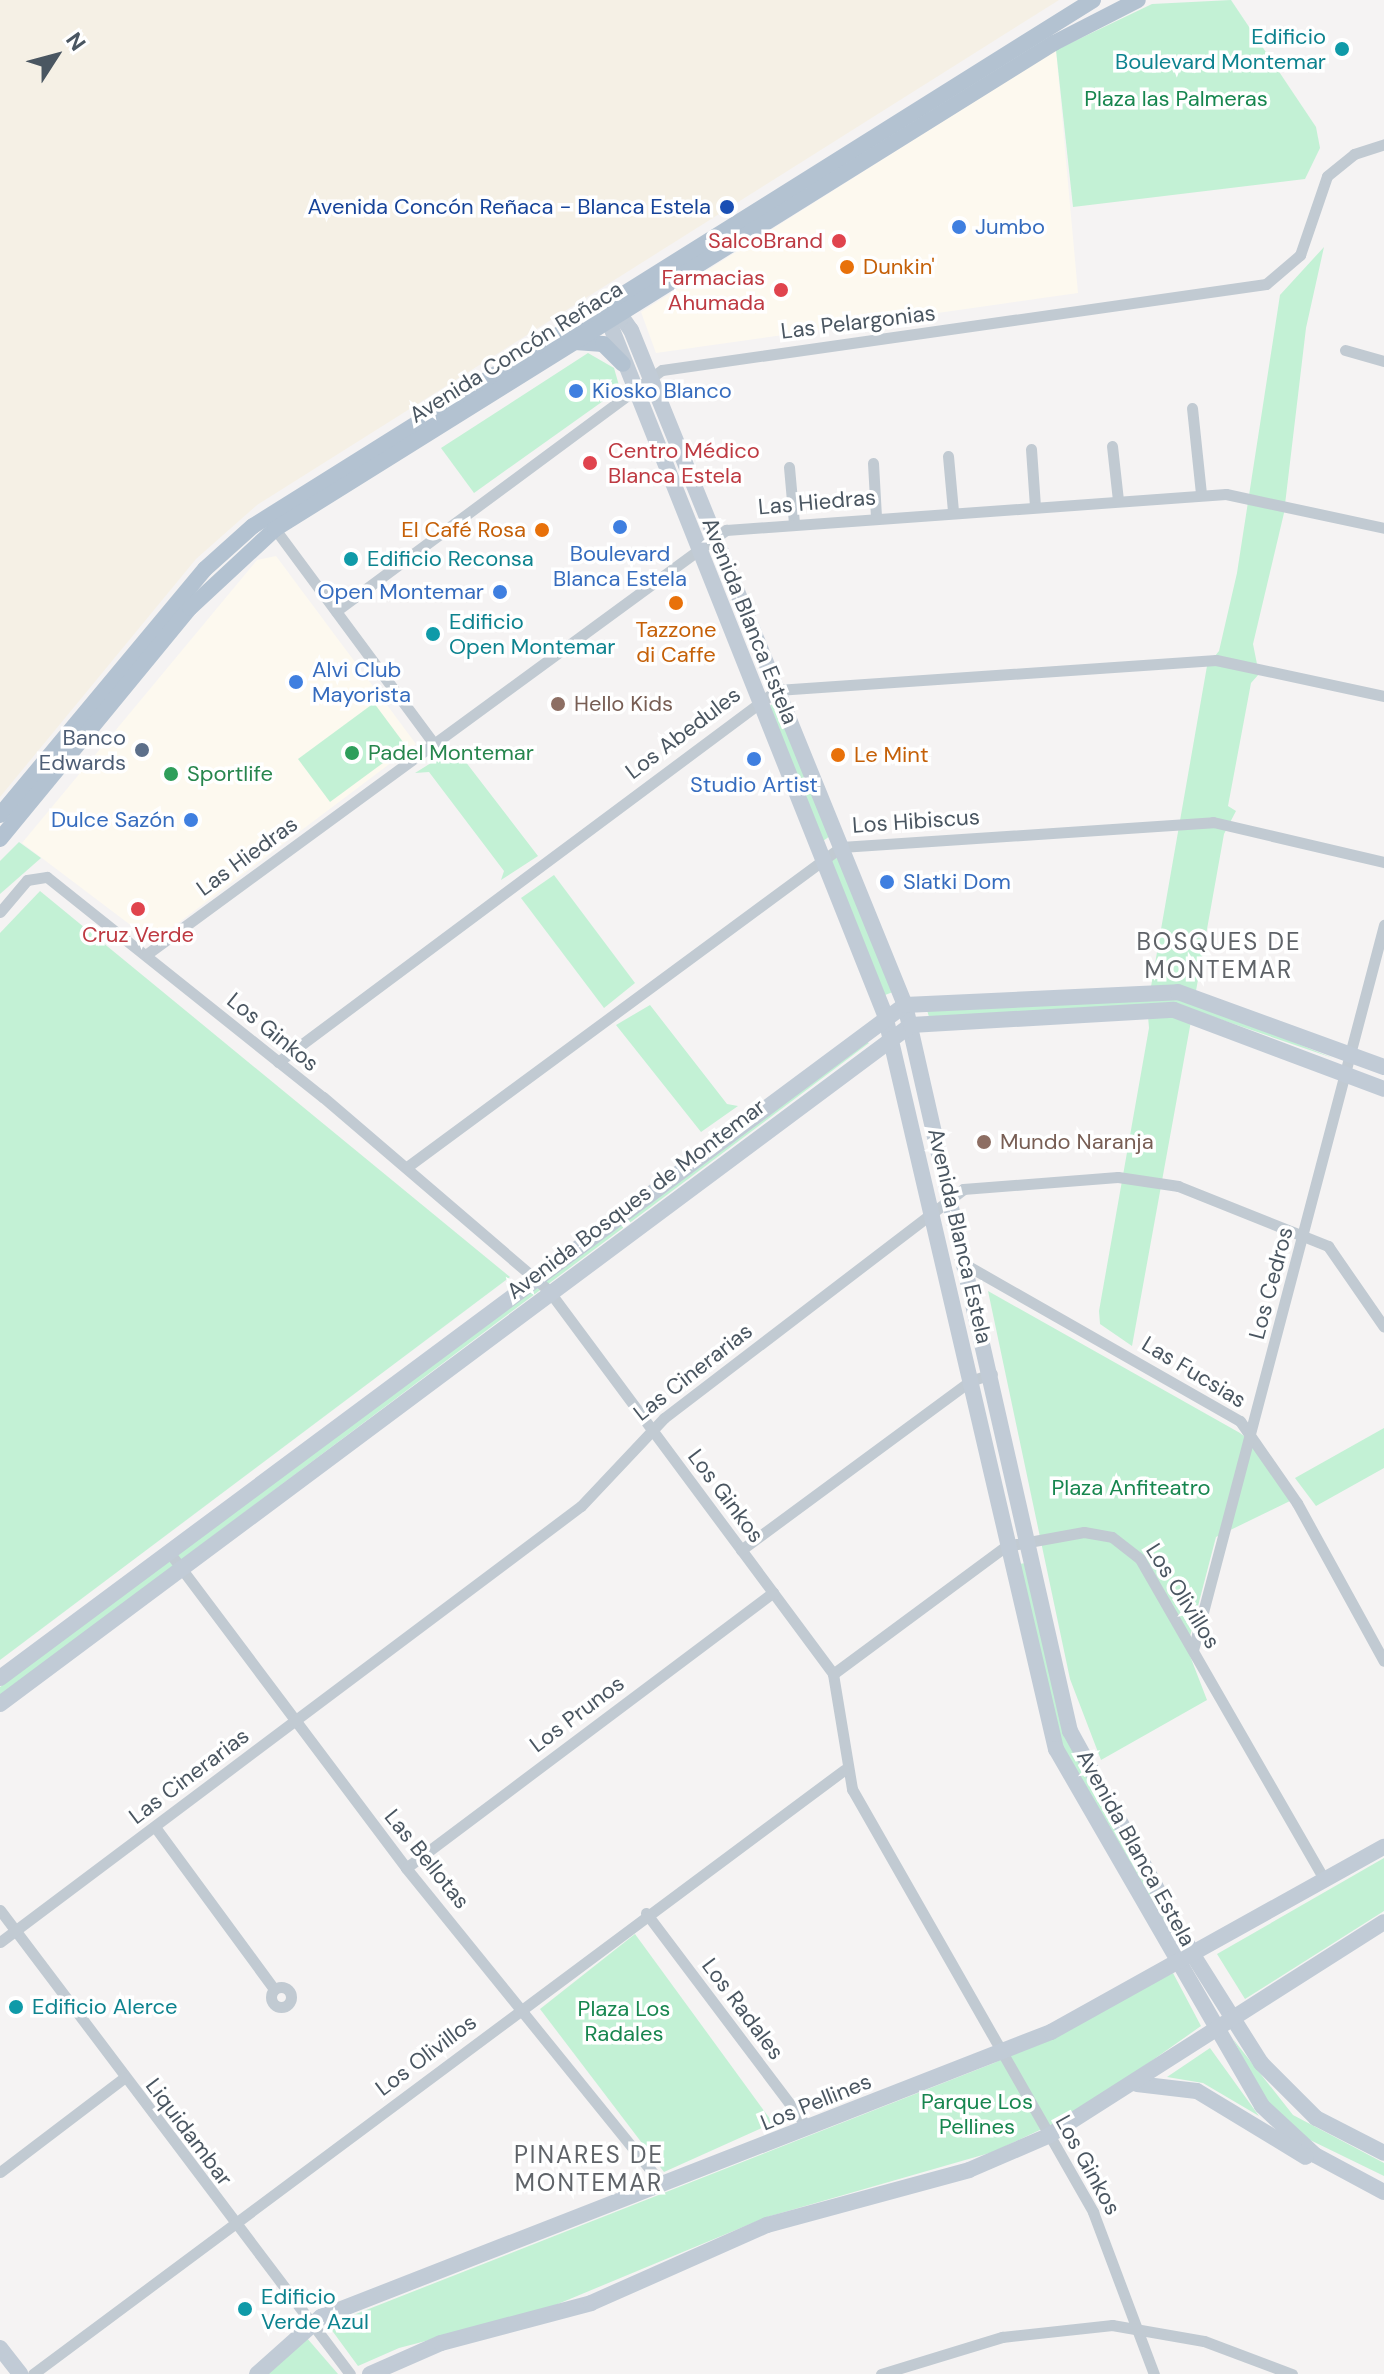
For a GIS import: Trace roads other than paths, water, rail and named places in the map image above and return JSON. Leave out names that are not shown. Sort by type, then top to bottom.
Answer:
[{"type":"main road","name":"Avenida Concón Reñaca","points":[[0,815],[239,538],[605,300],[1093,0]]},
{"type":"main road","name":"Avenida Concón Reñaca","points":[[0,839],[190,608],[275,529],[1054,43],[1138,0]]},
{"type":"main road","points":[[605,300],[623,312]]},
{"type":"main road","name":"Avenida Blanca Estela","points":[[605,300],[605,323],[885,1015],[934,1211],[1006,1546],[1051,1737],[1176,1964],[1262,2106],[1326,2162],[1384,2192]]},
{"type":"main road","name":"Avenida Blanca Estela","points":[[623,312],[905,1005],[968,1266],[1070,1731],[1232,2020],[1297,2103],[1384,2153]]},
{"type":"main road","points":[[573,342],[603,344],[623,364]]},
{"type":"main road","name":"Avenida Bosques de Montemar","points":[[0,1678],[885,1015],[905,1005],[1178,992],[1384,1067]]},
{"type":"main road","name":"Avenida Bosques de Montemar","points":[[0,1704],[891,1035],[911,1025],[1174,1010],[1384,1089]]},
{"type":"main road","name":"Los Pellines","points":[[257,2374],[311,2324],[1002,2051],[1193,1955],[1384,1847]]},
{"type":"main road","points":[[370,2374],[441,2343],[591,2303],[767,2225],[969,2170],[1048,2136],[1135,2084],[1384,1922]]},
{"type":"main road","points":[[1135,2084],[1197,2091],[1298,2154],[1326,2162]]},
{"type":"main road","points":[[0,2348],[20,2374]]},
{"type":"street","name":"Las Pelargonias","points":[[336,611],[650,377],[693,362],[1266,284],[1300,255],[1327,176],[1354,154],[1384,144]]},
{"type":"street","points":[[1345,350],[1384,361]]},
{"type":"street","points":[[1192,408],[1201,494]]},
{"type":"street","points":[[1112,446],[1118,500]]},
{"type":"street","points":[[1031,449],[1035,506]]},
{"type":"street","points":[[948,456],[953,511]]},
{"type":"street","points":[[873,463],[876,517]]},
{"type":"street","points":[[789,467],[794,523]]},
{"type":"street","name":"Las Hiedras","points":[[147,954],[714,535],[794,523],[1201,494],[1247,494],[1384,528]]},
{"type":"street","points":[[275,529],[434,744]]},
{"type":"street","name":"Los Abedules","points":[[278,1062],[777,690],[1216,660],[1384,696]]},
{"type":"street","name":"Los Hibiscus","points":[[407,1167],[822,857],[841,847],[1213,822],[1384,862]]},
{"type":"street","name":"Los Ginkos","points":[[0,912],[27,880],[42,876],[147,954],[407,1167],[549,1291],[833,1674],[844,1770],[1106,2239],[1140,2325],[1154,2374]]},
{"type":"street","name":"Los Cedros","points":[[1193,1650],[1384,925]]},
{"type":"street","name":"Las Cinerarias","points":[[0,1942],[581,1506],[651,1429],[950,1196],[982,1185],[1144,1178],[1304,1235],[1341,1257],[1384,1327]]},
{"type":"street","name":"Las Fucsias","points":[[968,1266],[1252,1434],[1384,1661]]},
{"type":"street","points":[[741,1550],[970,1381],[992,1374]]},
{"type":"street","name":"Los Olivillos","points":[[833,1674],[1006,1546],[1027,1540],[1094,1532],[1121,1541],[1140,1559],[1325,1881]]},
{"type":"street","name":"Las Bellotas","points":[[169,1552],[406,1868],[523,2008],[663,2185]]},
{"type":"street","name":"Los Prunos","points":[[406,1868],[773,1592]]},
{"type":"street","name":"Los Olivillos","points":[[33,2374],[646,1913],[844,1770]]},
{"type":"street","points":[[155,1827],[274,1989]]},
{"type":"street","name":"Liquidambar","points":[[0,1910],[233,2224],[350,2374]]},
{"type":"street","name":"Los Radales","points":[[646,1913],[808,2128]]},
{"type":"street","points":[[0,2172],[124,2078]]},
{"type":"street","points":[[881,2374],[1002,2337],[1140,2325],[1292,2374]]},
{"type":"place","name":"Edificio Boulevard Montemar","points":[[1342,49]]},
{"type":"place","name":"Avenida Concón Reñaca - Blanca Estela","points":[[727,207]]},
{"type":"place","name":"Jumbo","points":[[959,227]]},
{"type":"place","name":"SalcoBrand","points":[[839,241]]},
{"type":"place","name":"Dunkin'","points":[[847,267]]},
{"type":"place","name":"Farmacias Ahumada","points":[[781,290]]},
{"type":"place","name":"Kiosko Blanco","points":[[576,391]]},
{"type":"place","name":"Centro Médico Blanca Estela","points":[[590,463]]},
{"type":"place","name":"Boulevard Blanca Estela","points":[[620,527]]},
{"type":"place","name":"El Café Rosa","points":[[542,530]]},
{"type":"place","name":"Edificio Reconsa","points":[[351,559]]},
{"type":"place","name":"Open Montemar","points":[[500,592]]},
{"type":"place","name":"Tazzone di Caffe","points":[[676,603]]},
{"type":"place","name":"Edificio Open Montemar","points":[[433,634]]},
{"type":"place","name":"Alvi Club Mayorista","points":[[296,682]]},
{"type":"place","name":"Hello Kids","points":[[558,704]]},
{"type":"place","name":"Banco Edwards","points":[[142,750]]},
{"type":"place","name":"Padel Montemar","points":[[352,753]]},
{"type":"place","name":"Le Mint","points":[[838,755]]},
{"type":"place","name":"Studio Artist","points":[[754,759]]},
{"type":"place","name":"Sportlife","points":[[171,774]]},
{"type":"place","name":"Dulce Sazón","points":[[191,820]]},
{"type":"place","name":"Slatki Dom","points":[[887,882]]},
{"type":"place","name":"Cruz Verde","points":[[138,909]]},
{"type":"place","name":"Mundo Naranja","points":[[984,1142]]},
{"type":"place","name":"Edificio Alerce","points":[[16,2007]]},
{"type":"place","name":"Edificio Verde Azul","points":[[245,2309]]},
{"type":"district","name":"BOSQUES DE MONTEMAR","points":[[1219,956]]},
{"type":"district","name":"PINARES DE MONTEMAR","points":[[589,2169]]},
{"type":"park label","name":"Plaza las Palmeras","points":[[1176,99]]},
{"type":"park label","name":"Plaza Anfiteatro","points":[[1131,1488]]},
{"type":"park label","name":"Plaza Los Radales","points":[[624,2020]]},
{"type":"park label","name":"Parque Los Pellines","points":[[977,2114]]}]
